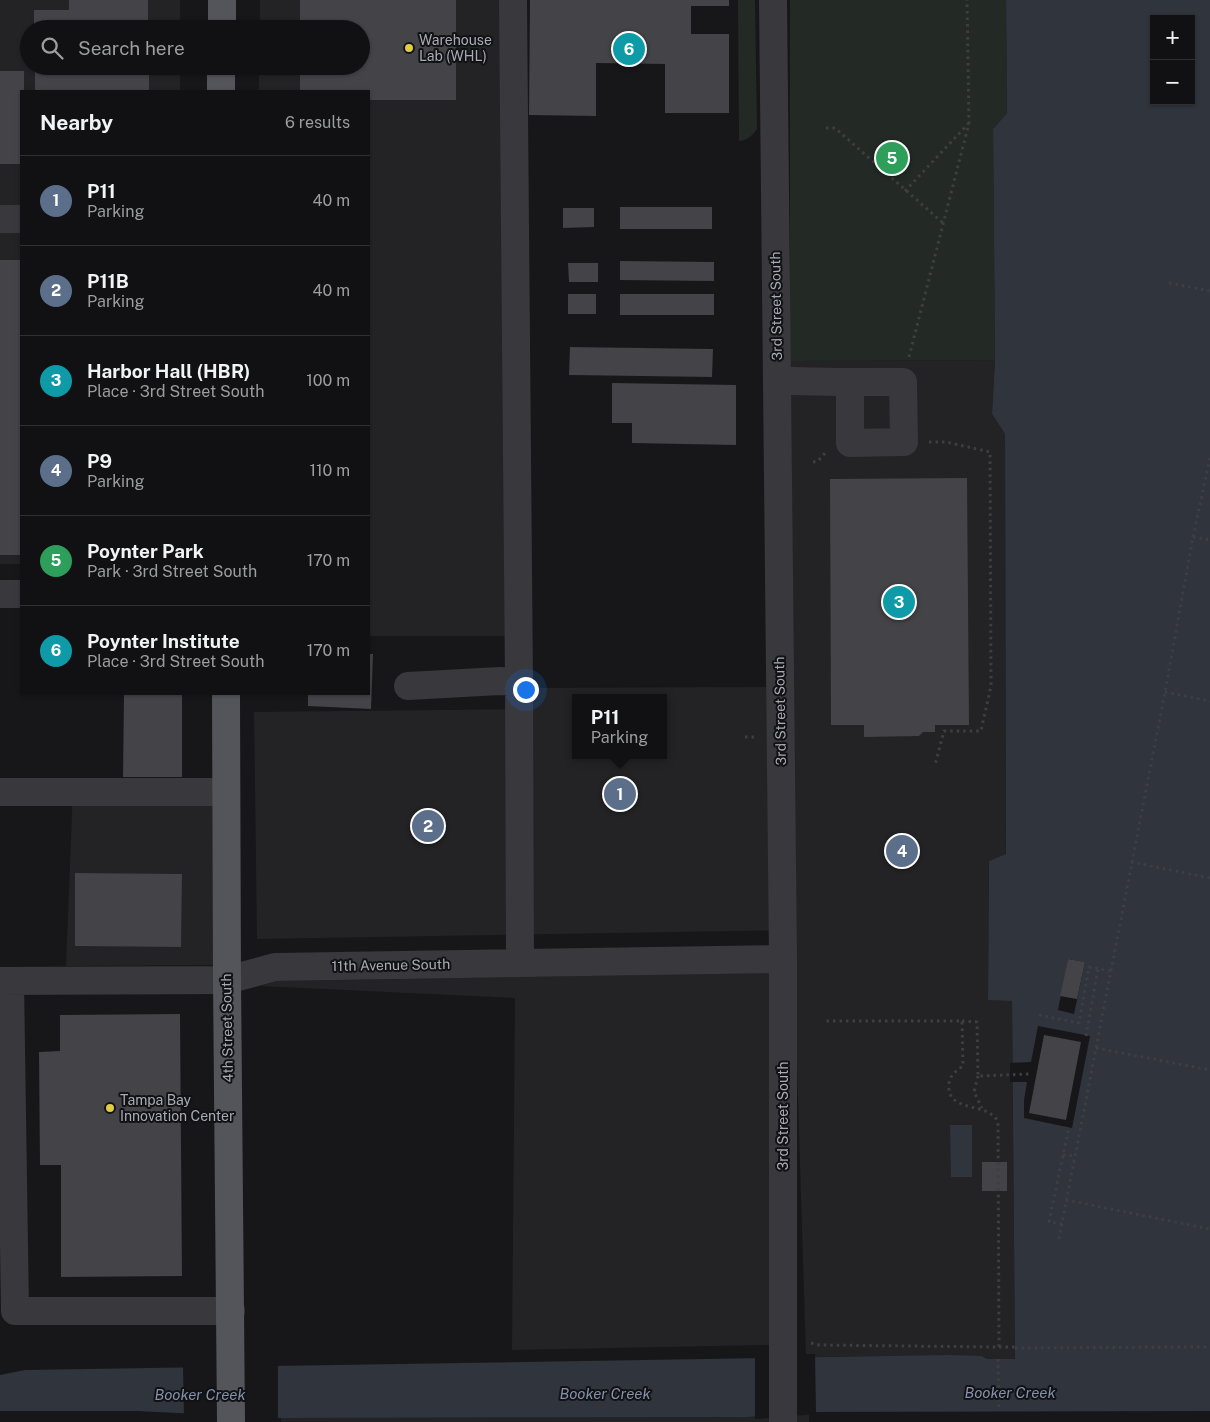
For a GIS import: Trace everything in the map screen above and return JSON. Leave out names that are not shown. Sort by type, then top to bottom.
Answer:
[{"type":"main road","points":[[222,0],[222,20]]},
{"type":"main road","points":[[221,75],[221,90]]},
{"type":"main road","name":"4th Street South","points":[[226,695],[232,1422]]},
{"type":"street","points":[[513,0],[520,963]]},
{"type":"street","name":"3rd Street South","points":[[773,0],[783,958],[782,1422]]},
{"type":"street","points":[[0,219],[20,219]]},
{"type":"street","points":[[777,380],[812,383],[850,382],[903,382],[904,442],[850,443],[850,382]]},
{"type":"street","points":[[0,594],[20,594]]},
{"type":"street","points":[[408,686],[500,681],[519,682]]},
{"type":"street","points":[[0,792],[226,792]]},
{"type":"street","name":"11th Avenue South","points":[[5,981],[227,980],[275,967],[783,958]]},
{"type":"street","points":[[5,981],[14,1310],[231,1311]]},
{"type":"path","points":[[903,382],[969,123],[967,0]]},
{"type":"path","points":[[905,191],[969,123]]},
{"type":"path","points":[[826,128],[835,128],[943,223]]},
{"type":"path","points":[[1169,282],[1210,292]]},
{"type":"path","points":[[904,442],[946,442],[990,452],[991,686],[981,731],[944,731],[935,765]]},
{"type":"path","points":[[1059,1239],[1165,692],[1193,537],[1210,458]]},
{"type":"path","points":[[1193,537],[1210,540]]},
{"type":"path","points":[[1165,692],[1210,701]]},
{"type":"path","points":[[1131,862],[1210,878]]},
{"type":"path","points":[[1039,1015],[1079,1023],[1089,968],[1110,971]]},
{"type":"path","points":[[1086,1036],[1098,969]]},
{"type":"path","points":[[826,1021],[977,1022],[978,1076],[974,1092],[982,1109]]},
{"type":"path","points":[[962,1021],[963,1066],[955,1071],[951,1077],[949,1085],[950,1094],[954,1100],[962,1105],[990,1112],[996,1117],[998,1122],[999,1347]]},
{"type":"path","points":[[1096,1048],[1210,1070]]},
{"type":"path","points":[[978,1076],[1029,1074]]},
{"type":"path","points":[[1062,1224],[1050,1222],[1069,1127]]},
{"type":"path","points":[[1064,1154],[1075,1156]]},
{"type":"path","points":[[1066,1200],[1210,1229]]},
{"type":"path","points":[[811,1343],[819,1345],[1044,1348]]},
{"type":"path","points":[[1015,1348],[1210,1347]]},
{"type":"path","points":[[998,1359],[999,1411]]},
{"type":"shaded area","points":[[0,0],[180,0],[180,20],[20,20],[20,75],[180,75],[180,90],[20,90],[20,564],[0,564]]},
{"type":"shaded area","points":[[260,0],[503,0],[514,636],[370,636],[370,90],[259,90],[259,75],[370,75],[370,20],[260,20]]},
{"type":"shaded area","points":[[738,0],[755,0],[757,129],[750,137],[739,141]]},
{"type":"shaded area","points":[[790,0],[1006,0],[1007,113],[993,129],[995,360],[790,361]]},
{"type":"shaded area","points":[[995,360],[992,414],[1005,434],[1006,855],[989,861],[988,1000],[1012,1000],[1015,1359],[987,1359],[982,1356],[806,1357],[795,1001],[795,930],[257,939],[254,712],[524,709],[524,688],[792,687],[790,361]]},
{"type":"shaded area","points":[[213,785],[213,965],[66,966],[73,787]]},
{"type":"shaded area","points":[[770,973],[770,1345],[512,1350],[515,998],[260,986],[277,981]]},
{"type":"shaded area","points":[[809,1412],[809,1422],[281,1422],[281,1418],[748,1417]]},
{"type":"water","name":"Booker Creek","points":[[1006,0],[1210,0],[1210,1411],[809,1412],[748,1417],[281,1418],[136,1411],[0,1411],[0,1375],[25,1370],[950,1355],[982,1356],[987,1359],[1015,1359],[1012,1001],[988,1000],[989,861],[1006,854],[1005,434],[992,414],[995,360],[993,129],[1007,113]]},
{"type":"water","points":[[950,1125],[972,1125],[972,1177],[951,1177]]},
{"type":"pier","points":[[1068,959],[1085,962],[1074,1014],[1058,1010]]},
{"type":"pier","points":[[1038,1026],[1090,1036],[1072,1128],[1024,1118],[1027,1082],[1010,1082],[1010,1063],[1031,1062]]},
{"type":"pier","points":[[815,1354],[816,1414],[755,1419],[755,1355]]},
{"type":"pier","points":[[278,1364],[278,1420],[184,1416],[183,1365]]},
{"type":"building","points":[[69,0],[148,0],[148,20],[34,20],[34,10],[69,10]]},
{"type":"building","name":"Warehouse Lab (WHL)","points":[[300,0],[456,0],[456,100],[370,100],[370,90],[300,90],[300,75],[370,75],[370,20],[300,20]]},
{"type":"building","points":[[530,0],[729,0],[729,6],[691,6],[691,34],[729,34],[729,113],[665,113],[665,64],[596,63],[596,116],[529,115]]},
{"type":"building","points":[[0,71],[20,71],[20,75],[24,75],[24,90],[20,90],[20,164],[0,164]]},
{"type":"building","points":[[35,75],[149,75],[149,90],[35,90]]},
{"type":"building","points":[[620,207],[712,207],[712,229],[620,229]]},
{"type":"building","points":[[563,208],[594,208],[594,227],[563,228]]},
{"type":"building","points":[[0,260],[20,260],[20,555],[0,555]]},
{"type":"building","points":[[620,261],[714,262],[714,281],[620,280]]},
{"type":"building","points":[[568,263],[598,263],[598,282],[569,282]]},
{"type":"building","points":[[568,294],[596,294],[596,314],[568,314]]},
{"type":"building","points":[[620,294],[714,294],[714,315],[620,315]]},
{"type":"building","points":[[570,347],[713,349],[712,377],[569,375]]},
{"type":"building","points":[[612,383],[736,385],[736,445],[632,443],[632,423],[612,423]]},
{"type":"building","points":[[967,478],[969,725],[935,725],[935,732],[923,732],[919,736],[864,737],[864,725],[831,725],[830,479]]},
{"type":"building","points":[[370,654],[373,654],[371,709],[308,706],[308,695],[370,695]]},
{"type":"building","points":[[124,695],[182,695],[182,777],[123,777]]},
{"type":"building","points":[[75,873],[182,874],[181,947],[75,946]]},
{"type":"building","points":[[1068,959],[1085,962],[1077,999],[1060,996]]},
{"type":"building","name":"Tampa Bay Innovation Center","points":[[180,1014],[182,1276],[61,1277],[61,1165],[40,1165],[39,1052],[60,1051],[60,1015]]},
{"type":"building","points":[[1044,1035],[1081,1042],[1066,1120],[1029,1113]]},
{"type":"building","points":[[982,1162],[1007,1162],[1007,1191],[982,1191]]},
{"type":"place","name":"Warehouse Lab (WHL)","points":[[409,48]]},
{"type":"place","name":"Poynter Institute","points":[[629,49]]},
{"type":"place","name":"Poynter Park","points":[[892,158]]},
{"type":"place","name":"Harbor Hall (HBR)","points":[[899,602]]},
{"type":"place","name":"P11","points":[[620,794]]},
{"type":"place","name":"P11B","points":[[428,826]]},
{"type":"place","name":"P9","points":[[902,851]]},
{"type":"place","name":"Tampa Bay Innovation Center","points":[[110,1108]]}]
